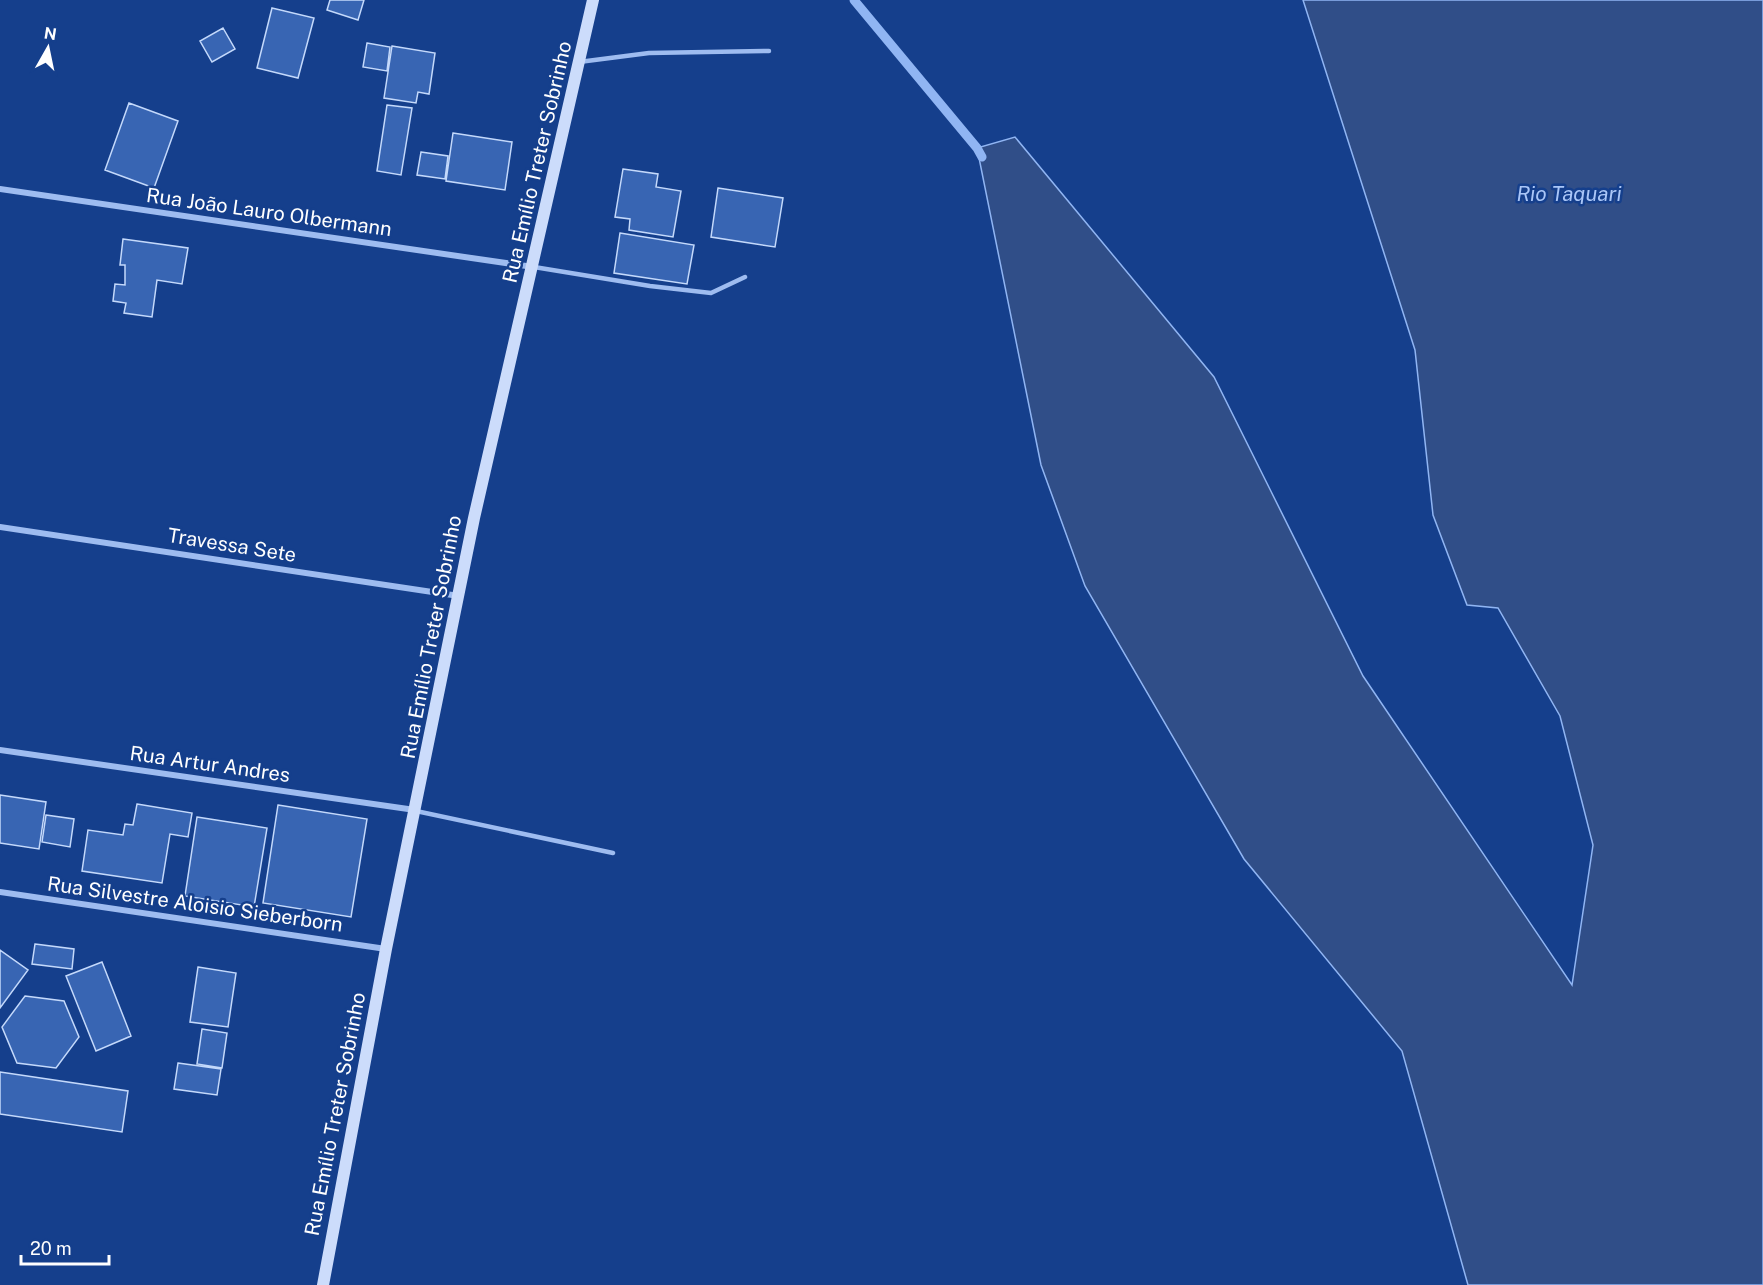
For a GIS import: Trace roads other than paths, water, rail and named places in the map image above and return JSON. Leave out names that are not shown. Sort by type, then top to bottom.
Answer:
[{"type":"main road","name":"Rua Emílio Treter Sobrinho","points":[[323,1285],[386,949],[460,596],[474,518],[593,0]]},
{"type":"street","name":"Rua João Lauro Olbermann","points":[[0,189],[533,267]]},
{"type":"street","name":"Travessa Sete","points":[[0,527],[460,596]]},
{"type":"street","name":"Rua Artur Andres","points":[[0,750],[415,810]]},
{"type":"street","name":"Rua Silvestre Aloisio Sieberborn","points":[[0,892],[386,949]]},
{"type":"lane","points":[[579,62],[649,52],[770,51]]},
{"type":"lane","points":[[533,267],[650,286],[711,293],[745,277]]},
{"type":"lane","points":[[415,810],[613,853]]},
{"type":"water","name":"Rio Taquari","points":[[1303,0],[1763,0],[1763,1285],[1468,1285],[1402,1051],[1244,859],[1085,586],[1041,465],[977,148],[1015,137],[1214,377],[1363,676],[1572,985],[1593,845],[1560,716],[1498,608],[1467,605],[1433,515],[1415,350]]},
{"type":"waterway","points":[[854,0],[977,148],[982,157]]}]
